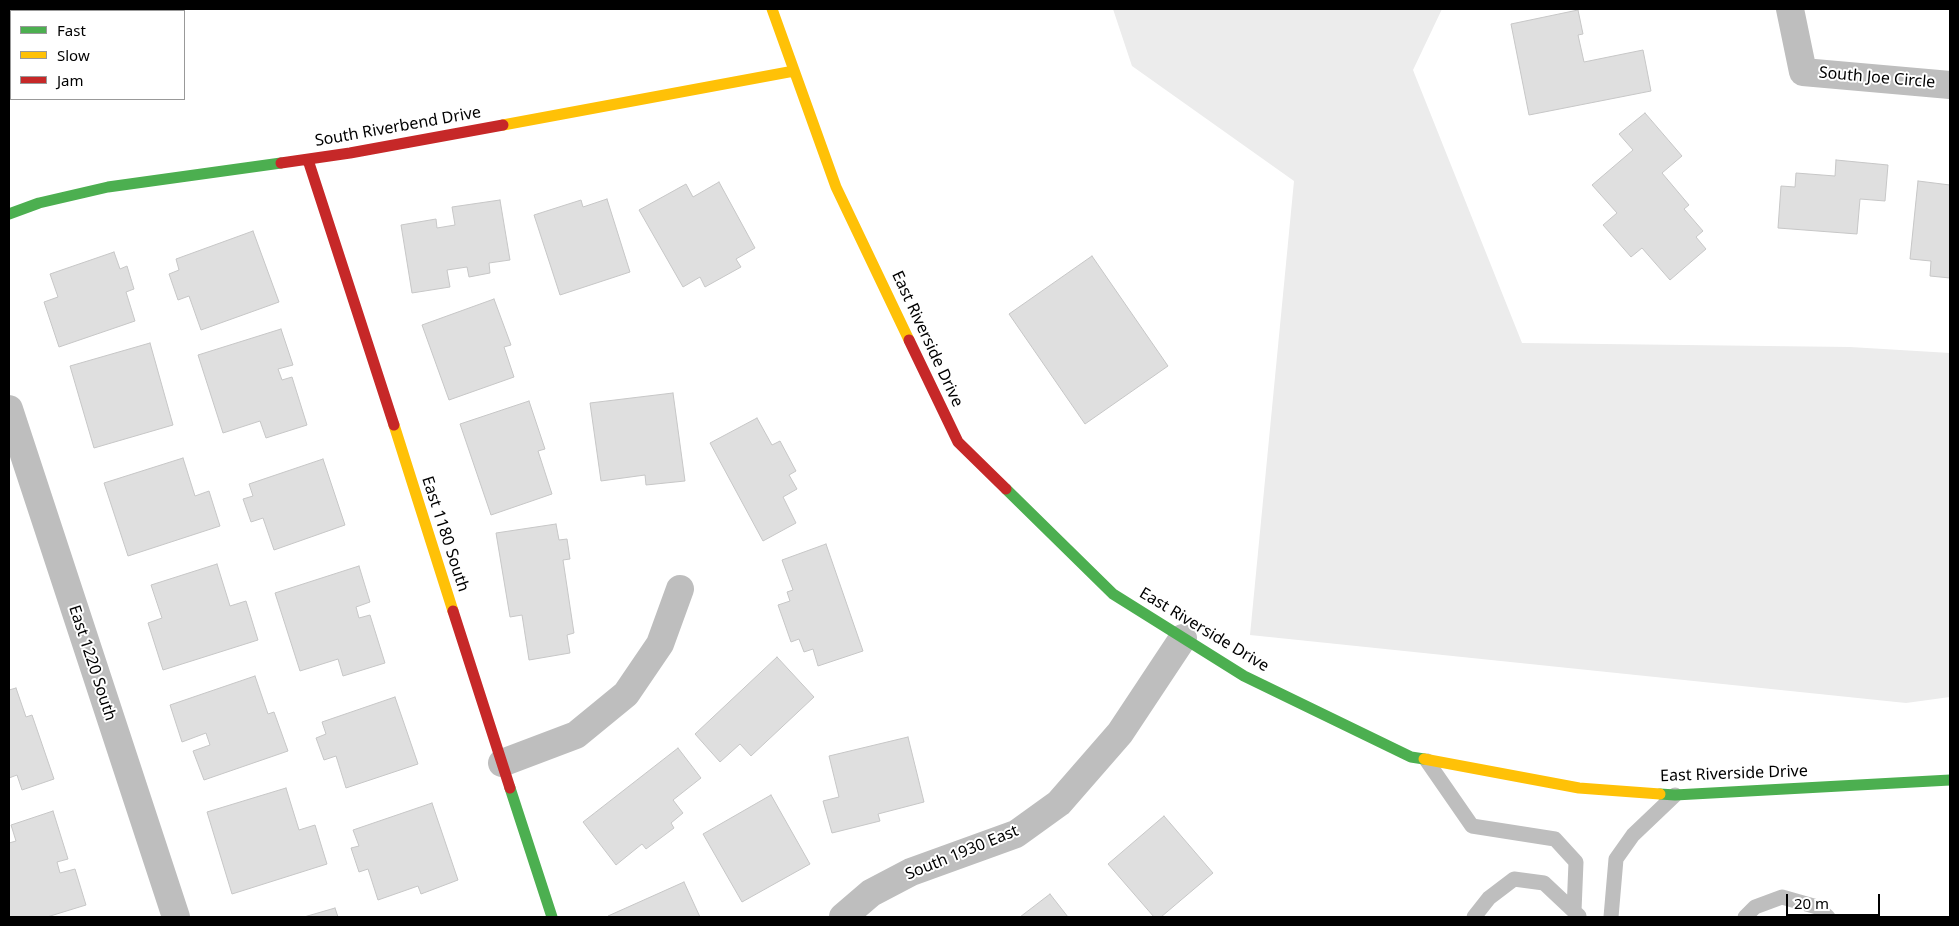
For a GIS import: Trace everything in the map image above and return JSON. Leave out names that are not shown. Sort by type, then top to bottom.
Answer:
[{"type":"street","name":"East Riverside Drive","points":[[772,9],[836,186],[958,442],[1113,594],[1244,676],[1412,756],[1580,788],[1675,795],[1950,780]]},
{"type":"street","name":"South Joe Circle","points":[[1790,9],[1803,72],[1950,85]]},
{"type":"street","name":"South Riverbend Drive","points":[[9,214],[39,203],[108,187],[360,152],[794,71]]},
{"type":"street","name":"East 1180 South","points":[[308,160],[552,917]]},
{"type":"street","name":"East 1220 South","points":[[9,408],[176,917]]},
{"type":"street","points":[[502,763],[576,735],[626,694],[660,644],[680,589]]},
{"type":"street","name":"South 1930 East","points":[[843,917],[871,893],[910,872],[1016,834],[1059,803],[1120,733],[1183,638]]},
{"type":"lane","points":[[1426,759],[1472,826],[1555,840],[1576,862],[1577,914]]},
{"type":"lane","points":[[1612,917],[1616,860],[1633,835],[1675,795]]},
{"type":"lane","points":[[1474,917],[1489,898],[1514,879],[1544,884],[1577,914]]},
{"type":"lane","points":[[1745,917],[1755,907],[1782,897],[1817,907],[1828,917]]},
{"type":"shaded area","points":[[1113,9],[1442,9],[1413,70],[1522,343],[1850,347],[1950,353],[1950,697],[1906,703],[1250,635],[1294,181],[1132,66]]},
{"type":"building","points":[[1578,10],[1583,34],[1578,35],[1584,62],[1643,50],[1651,91],[1529,115],[1511,24]]},
{"type":"building","points":[[1645,113],[1682,156],[1662,173],[1689,205],[1684,209],[1703,231],[1696,237],[1706,249],[1670,280],[1642,248],[1631,257],[1603,225],[1617,213],[1592,185],[1633,150],[1619,134]]},
{"type":"building","points":[[1836,160],[1888,165],[1885,201],[1860,199],[1857,234],[1778,228],[1781,186],[1795,187],[1796,173],[1835,176]]},
{"type":"building","points":[[1918,181],[1950,185],[1950,278],[1930,276],[1931,261],[1910,259]]},
{"type":"building","points":[[719,182],[755,248],[736,259],[741,267],[705,287],[700,277],[683,287],[639,210],[686,184],[693,197]]},
{"type":"building","points":[[607,199],[630,272],[560,295],[534,215],[581,200],[583,207]]},
{"type":"building","points":[[500,200],[510,260],[489,263],[490,273],[469,277],[467,267],[447,270],[450,287],[412,293],[401,225],[436,219],[437,228],[455,225],[452,207]]},
{"type":"building","points":[[253,231],[279,302],[201,330],[189,296],[178,300],[169,274],[179,270],[176,259]]},
{"type":"building","points":[[114,252],[120,269],[127,266],[134,289],[126,292],[135,321],[59,347],[44,302],[58,297],[50,274]]},
{"type":"building","points":[[1092,256],[1168,366],[1085,424],[1009,314]]},
{"type":"building","points":[[494,299],[511,345],[504,347],[514,377],[449,400],[422,325]]},
{"type":"building","points":[[281,329],[293,365],[278,369],[282,380],[292,377],[307,425],[266,438],[260,421],[223,433],[198,355]]},
{"type":"building","points":[[150,343],[173,425],[94,448],[70,366]]},
{"type":"building","points":[[673,393],[685,481],[646,485],[645,475],[601,481],[590,403]]},
{"type":"building","points":[[529,401],[545,449],[538,451],[552,494],[491,515],[460,424]]},
{"type":"building","points":[[757,418],[772,445],[780,441],[796,471],[789,475],[797,489],[783,497],[796,523],[763,541],[710,443]]},
{"type":"building","points":[[183,458],[195,496],[209,491],[220,526],[128,556],[104,483]]},
{"type":"building","points":[[323,459],[345,525],[274,550],[263,518],[251,522],[243,499],[253,496],[249,484]]},
{"type":"building","points":[[556,524],[559,540],[567,539],[570,559],[563,560],[574,633],[567,635],[570,653],[529,660],[522,615],[510,617],[496,533]]},
{"type":"building","points":[[826,544],[863,651],[818,666],[813,649],[804,652],[799,639],[791,642],[778,605],[790,601],[787,592],[793,590],[782,560]]},
{"type":"building","points":[[217,564],[230,606],[246,601],[258,640],[163,670],[148,623],[162,618],[151,585]]},
{"type":"building","points":[[359,566],[370,602],[356,607],[359,618],[370,615],[385,663],[343,676],[338,659],[300,671],[275,593]]},
{"type":"building","points":[[777,657],[814,697],[751,756],[740,744],[720,762],[695,734]]},
{"type":"building","points":[[255,676],[268,714],[274,712],[288,751],[204,780],[193,751],[210,745],[206,733],[182,742],[170,705]]},
{"type":"building","points":[[16,688],[26,717],[32,715],[54,779],[22,790],[17,775],[9,778],[9,690]]},
{"type":"building","points":[[395,697],[418,764],[346,788],[336,756],[324,760],[316,738],[326,734],[322,722]]},
{"type":"building","points":[[908,737],[924,802],[878,814],[880,821],[832,833],[823,801],[839,797],[829,756]]},
{"type":"building","points":[[678,748],[701,778],[673,800],[683,813],[671,823],[674,828],[646,849],[642,844],[616,865],[583,822]]},
{"type":"building","points":[[286,788],[299,830],[315,825],[327,864],[232,894],[207,812]]},
{"type":"building","points":[[771,795],[810,864],[742,902],[703,834]]},
{"type":"building","points":[[432,803],[458,880],[421,894],[418,886],[378,900],[368,869],[359,872],[351,848],[359,846],[353,830]]},
{"type":"building","points":[[53,811],[68,859],[57,862],[60,873],[75,869],[86,905],[47,917],[9,917],[9,843],[16,841],[11,825]]},
{"type":"building","points":[[1164,816],[1213,873],[1161,917],[1154,917],[1108,864]]},
{"type":"building","points":[[684,882],[700,917],[608,916]]},
{"type":"building","points":[[1050,894],[1068,917],[1020,917]]},
{"type":"building","points":[[335,908],[338,917],[304,917]]},
{"type":"traffic: fast","points":[[9,214],[39,203],[108,187],[281,163]]},
{"type":"traffic: fast","points":[[1006,489],[1113,594],[1244,676],[1411,757],[1424,759]]},
{"type":"traffic: fast","points":[[1660,794],[1675,795],[1950,780]]},
{"type":"traffic: fast","points":[[510,788],[552,917]]},
{"type":"traffic: slow","points":[[772,9],[836,187],[909,340]]},
{"type":"traffic: slow","points":[[503,125],[794,71]]},
{"type":"traffic: slow","points":[[394,425],[453,611]]},
{"type":"traffic: slow","points":[[1424,759],[1579,788],[1660,794]]},
{"type":"traffic: jam","points":[[281,163],[350,153],[503,125]]},
{"type":"traffic: jam","points":[[308,160],[394,425]]},
{"type":"traffic: jam","points":[[909,340],[958,442],[1006,489]]},
{"type":"traffic: jam","points":[[453,611],[510,788]]}]
